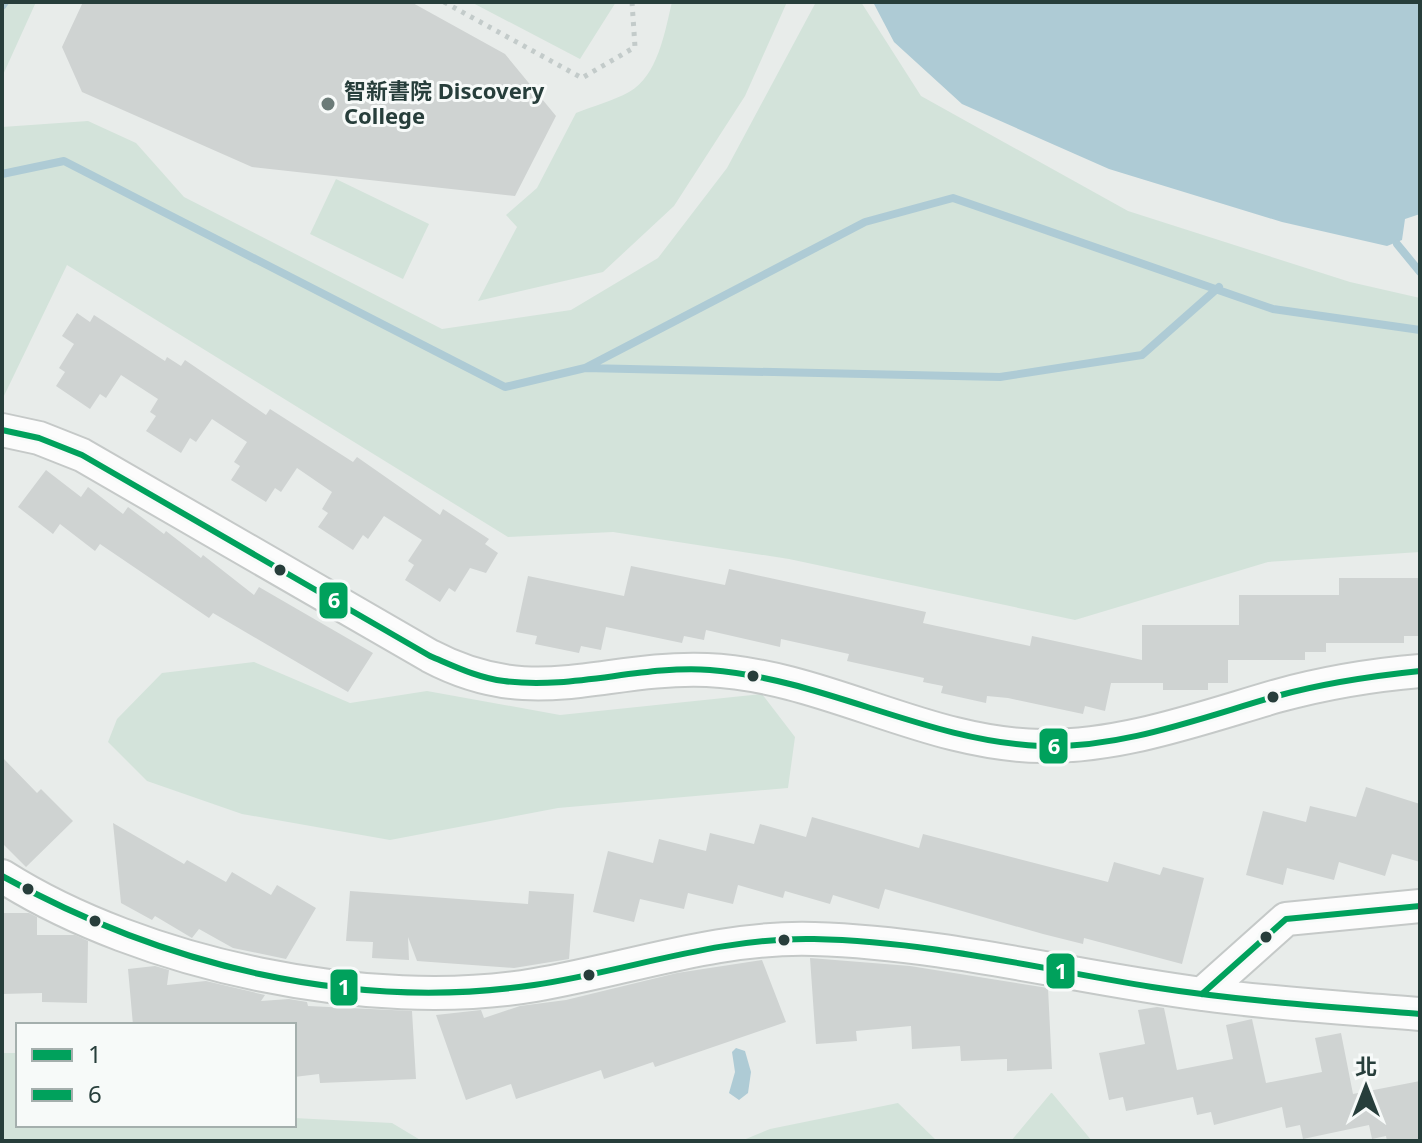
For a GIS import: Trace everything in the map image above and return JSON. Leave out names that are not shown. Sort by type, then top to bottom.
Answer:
[{"type":"street","points":[[2,430],[39,438],[82,455],[430,656],[464,672],[498,682],[539,685],[677,671],[730,671],[817,689],[965,738],[1044,746],[1119,738],[1330,683],[1420,671]]},
{"type":"street","points":[[2,876],[95,924],[169,949],[249,971],[366,989],[502,989],[566,979],[710,946],[811,939],[942,949],[1202,994],[1420,1014]]},
{"type":"street","points":[[1202,994],[1286,919],[1420,906]]},
{"type":"path","points":[[444,2],[582,78],[635,47],[632,2]]},
{"type":"shaded area","points":[[2,2],[36,2],[2,77]]},
{"type":"shaded area","points":[[471,2],[616,2],[580,59]]},
{"type":"shaded area","points":[[672,2],[787,2],[745,96],[674,206],[603,272],[478,301],[517,227],[506,215],[537,188],[576,113],[629,92],[647,75],[659,52]]},
{"type":"shaded area","points":[[816,2],[861,2],[921,96],[1128,211],[1350,282],[1420,298],[1420,552],[1268,562],[1075,620],[789,559],[613,532],[508,537],[67,265],[2,400],[2,127],[88,121],[136,143],[184,197],[442,329],[571,310],[658,258],[727,168]]},
{"type":"shaded area","points":[[336,179],[429,224],[403,279],[310,234]]},
{"type":"shaded area","points":[[254,662],[350,703],[427,691],[560,715],[762,694],[795,737],[788,788],[558,808],[390,840],[242,814],[147,781],[108,742],[117,719],[162,673]]},
{"type":"shaded area","points":[[2,1053],[16,1053],[16,1127],[296,1127],[296,1118],[392,1123],[422,1141],[2,1141]]},
{"type":"shaded area","points":[[1052,1093],[1092,1141],[1011,1141]]},
{"type":"shaded area","points":[[898,1103],[937,1141],[741,1141],[770,1129]]},
{"type":"water","points":[[873,2],[1420,2],[1420,214],[1405,219],[1402,240],[1387,246],[1282,222],[1109,169],[962,104],[894,42]]},
{"type":"water","points":[[736,1048],[745,1051],[751,1072],[748,1093],[739,1100],[729,1093],[735,1072],[732,1052]]},
{"type":"building","name":"智新書院 Discovery College","points":[[83,2],[411,2],[505,54],[556,116],[515,196],[252,167],[82,92],[62,47]]},
{"type":"building","points":[[77,313],[90,322],[94,315],[165,361],[167,357],[181,366],[185,360],[266,415],[270,409],[353,462],[357,457],[440,515],[443,509],[489,539],[485,544],[498,553],[486,573],[470,568],[455,592],[449,588],[440,602],[405,580],[414,565],[408,561],[422,540],[384,516],[368,539],[363,535],[353,550],[318,527],[328,513],[322,509],[332,492],[297,468],[281,492],[275,488],[266,502],[231,480],[240,466],[234,462],[247,442],[212,419],[196,442],[190,438],[181,453],[146,431],[156,416],[150,412],[158,399],[121,375],[106,398],[100,394],[90,409],[56,386],[65,372],[59,368],[74,344],[62,336]]},
{"type":"building","points":[[46,470],[81,497],[88,487],[123,514],[128,507],[201,558],[203,555],[254,595],[259,587],[373,653],[348,692],[213,613],[209,618],[100,544],[95,551],[60,524],[53,534],[18,507]]},
{"type":"building","points":[[631,566],[725,585],[729,569],[926,612],[923,623],[1030,646],[1032,636],[1142,660],[1142,625],[1239,625],[1239,595],[1339,595],[1339,578],[1420,578],[1420,636],[1404,636],[1404,643],[1326,643],[1326,652],[1305,652],[1305,660],[1228,660],[1228,683],[1208,683],[1208,690],[1163,690],[1163,683],[1111,683],[1105,711],[1085,706],[1083,714],[1008,698],[987,696],[986,703],[941,693],[943,686],[923,682],[924,678],[847,661],[849,654],[781,639],[780,647],[706,630],[704,640],[684,636],[682,643],[606,627],[601,650],[581,646],[579,653],[535,644],[537,636],[516,632],[528,576],[624,596]]},
{"type":"building","points":[[2,757],[37,793],[41,789],[73,821],[26,867],[2,843]]},
{"type":"building","points":[[1366,787],[1420,804],[1420,862],[1392,854],[1385,876],[1339,862],[1334,880],[1287,868],[1283,885],[1246,875],[1263,811],[1306,822],[1310,806],[1356,817]]},
{"type":"building","points":[[812,817],[919,848],[923,834],[1108,882],[1114,862],[1160,875],[1163,867],[1204,878],[1182,964],[1084,938],[1083,944],[1043,934],[885,889],[879,909],[833,895],[830,904],[785,891],[783,898],[738,885],[733,904],[688,893],[684,909],[640,899],[634,922],[593,912],[608,851],[653,863],[659,839],[706,851],[710,833],[754,844],[760,824],[806,837]]},
{"type":"building","points":[[113,823],[184,864],[187,860],[226,882],[232,872],[271,895],[277,885],[316,908],[286,959],[233,948],[199,929],[192,938],[155,916],[152,920],[121,903]]},
{"type":"building","points":[[350,891],[528,904],[529,891],[574,894],[569,959],[514,968],[417,961],[408,937],[409,960],[372,958],[373,942],[346,941]]},
{"type":"building","points":[[2,913],[29,913],[37,917],[37,935],[75,935],[88,941],[87,1003],[42,1002],[42,993],[2,994]]},
{"type":"building","points":[[810,958],[910,966],[1048,988],[1052,1069],[1007,1071],[1007,1059],[961,1061],[960,1046],[912,1049],[911,1026],[856,1031],[857,1041],[816,1044]]},
{"type":"building","points":[[762,960],[786,1022],[655,1067],[653,1062],[604,1079],[601,1070],[516,1099],[511,1084],[466,1100],[436,1015],[481,1010],[484,1018],[520,1006],[566,1000],[677,973]]},
{"type":"building","points":[[155,966],[169,970],[167,985],[206,981],[265,995],[261,1001],[289,999],[307,1002],[308,1006],[412,1011],[416,1079],[320,1083],[319,1074],[296,1077],[296,1023],[133,1023],[128,969]]},
{"type":"building","points":[[1164,1008],[1177,1070],[1233,1059],[1226,1025],[1252,1019],[1266,1083],[1322,1072],[1315,1038],[1341,1033],[1353,1094],[1420,1081],[1420,1141],[1387,1141],[1386,1136],[1372,1139],[1369,1125],[1303,1139],[1300,1125],[1286,1128],[1282,1107],[1214,1125],[1211,1112],[1197,1115],[1193,1097],[1126,1111],[1123,1097],[1109,1100],[1099,1053],[1145,1044],[1138,1010]]},
{"type":"waterway","points":[[2,6],[5,2]]},
{"type":"waterway","points":[[2,174],[64,161],[505,387],[585,368],[865,222],[953,198],[1273,309],[1420,330]]},
{"type":"waterway","points":[[1397,244],[1420,272]]},
{"type":"waterway","points":[[585,368],[1000,377],[1142,355],[1219,287]]},
{"type":"transit line","name":"6","points":[[2,430],[39,438],[82,455],[430,656],[494,679],[556,682],[658,671],[710,670],[794,685],[916,722],[998,742],[1070,746],[1130,737],[1312,687],[1420,671]]},
{"type":"transit line","name":"1","points":[[2,876],[127,934],[193,957],[259,974],[327,986],[396,992],[465,992],[569,979],[743,943],[814,939],[942,950],[1219,996],[1420,1014]]},
{"type":"transit line","name":"1","points":[[1202,994],[1286,919],[1420,906]]},
{"type":"place","name":"智新書院 Discovery College","points":[[328,104]]}]
